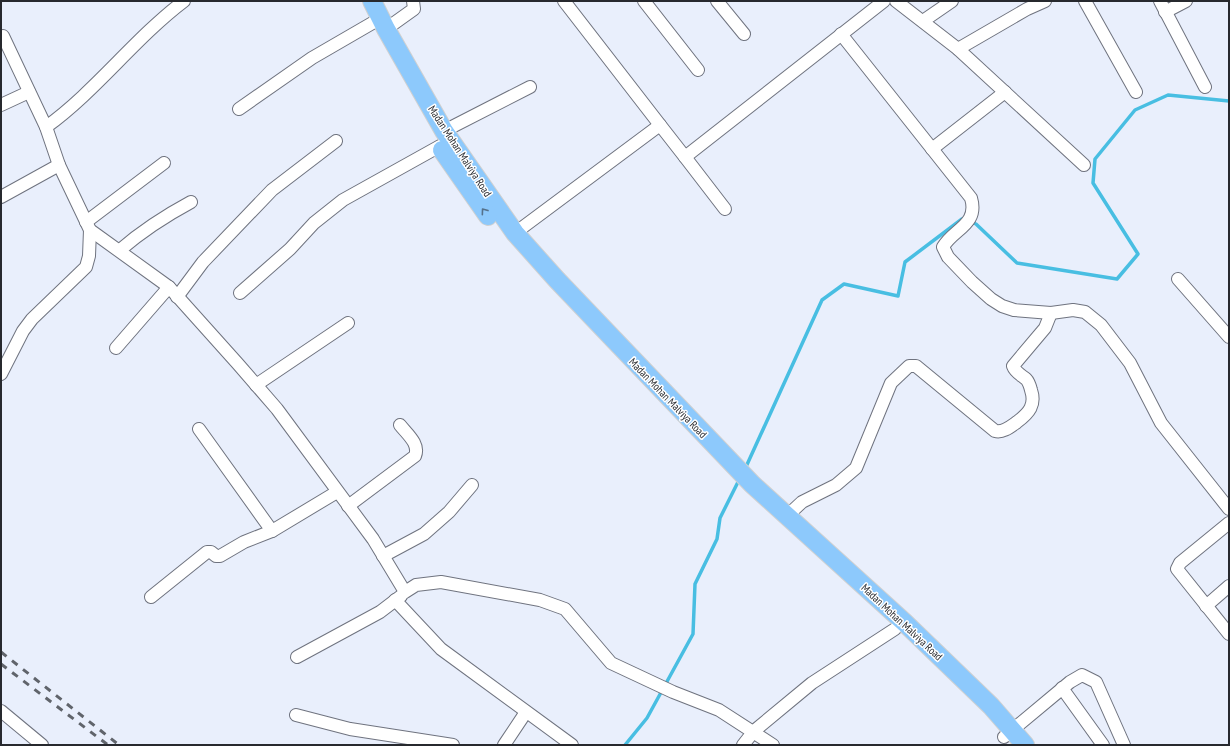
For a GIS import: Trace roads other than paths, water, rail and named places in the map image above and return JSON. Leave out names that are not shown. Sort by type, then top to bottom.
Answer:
[{"type":"highway","name":"Madan Mohan Malviya Road","points":[[359,1],[379,24]]},
{"type":"highway","name":"Madan Mohan Malviya Road","points":[[372,1],[379,24],[442,138],[465,185],[501,234],[606,348],[1009,738],[1025,745]]},
{"type":"highway","name":"Madan Mohan Malviya Road","points":[[442,138],[515,233],[722,460]]},
{"type":"highway","name":"Madan Mohan Malviya Road","points":[[750,487],[787,516],[905,623],[991,706],[1009,738]]},
{"type":"street","points":[[46,127],[67,112],[137,41],[184,1]]},
{"type":"street","points":[[239,110],[312,58],[379,24],[414,9],[413,1]]},
{"type":"street","points":[[564,1],[726,209]]},
{"type":"street","points":[[644,1],[698,70]]},
{"type":"street","points":[[718,1],[744,34]]},
{"type":"street","points":[[685,157],[884,1]]},
{"type":"street","points":[[896,1],[958,49],[1084,165]]},
{"type":"street","points":[[922,21],[952,1]]},
{"type":"street","points":[[958,49],[1020,13],[1045,1]]},
{"type":"street","points":[[1085,1],[1136,92]]},
{"type":"street","points":[[1186,1],[1162,6],[1205,87]]},
{"type":"street","points":[[841,34],[971,198],[973,209],[968,220],[945,243],[943,247],[944,252],[948,257],[991,299],[1002,306],[1014,310],[1051,313],[1073,310],[1085,312],[1109,333],[1142,384],[1161,423],[1229,509]]},
{"type":"street","points":[[1,374],[23,331],[32,319],[86,267],[89,256],[88,226],[59,166],[46,127],[3,36]]},
{"type":"street","points":[[240,293],[290,249],[314,223],[343,200],[442,138],[530,87]]},
{"type":"street","points":[[1,105],[29,92]]},
{"type":"street","points":[[932,149],[1005,92]]},
{"type":"street","points":[[515,233],[660,125]]},
{"type":"street","points":[[177,297],[203,262],[272,190],[336,141]]},
{"type":"street","points":[[88,226],[164,163]]},
{"type":"street","points":[[2,193],[59,166]]},
{"type":"street","points":[[120,250],[138,234],[191,202]]},
{"type":"street","points":[[88,226],[169,287],[277,409],[373,539],[404,592]]},
{"type":"street","points":[[1178,280],[1229,337]]},
{"type":"street","points":[[116,348],[169,287]]},
{"type":"street","points":[[787,516],[802,502],[836,485],[856,468],[891,384],[909,366],[916,366],[995,431],[1000,432],[1006,430],[1019,421],[1033,405],[1034,399],[1028,381],[1016,371],[1013,366],[1045,328],[1051,313]]},
{"type":"street","points":[[256,385],[348,323]]},
{"type":"street","points":[[348,506],[415,456],[417,451],[416,445],[400,425]]},
{"type":"street","points":[[199,429],[272,531]]},
{"type":"street","points":[[383,556],[424,534],[449,512],[472,485]]},
{"type":"street","points":[[151,597],[207,552],[220,556],[244,542],[272,531],[337,492]]},
{"type":"street","points":[[1229,523],[1207,539],[1177,566],[1179,573],[1229,634]]},
{"type":"street","points":[[297,657],[380,612],[404,592],[416,585],[441,582],[540,600],[565,609],[612,664],[673,692],[719,710],[760,738],[774,745]]},
{"type":"street","points":[[1206,606],[1229,586]]},
{"type":"street","points":[[395,600],[441,649],[572,745]]},
{"type":"street","points":[[743,745],[760,738],[812,683],[895,629]]},
{"type":"street","points":[[1009,738],[1062,688],[1082,675],[1096,682],[1124,745]]},
{"type":"street","points":[[1062,688],[1103,745]]},
{"type":"street","points":[[1,712],[42,745]]},
{"type":"street","points":[[504,745],[526,712]]},
{"type":"street","points":[[296,715],[350,729],[453,745]]},
{"type":"waterway","points":[[971,222],[976,224],[1017,263],[1117,279],[1138,254],[1093,183],[1095,159],[1135,110],[1168,95],[1229,101]]},
{"type":"waterway","points":[[745,469],[822,300],[844,284],[898,296],[905,262],[962,219],[965,220]]},
{"type":"waterway","points":[[625,745],[647,718],[693,634],[695,584],[717,539],[720,518],[739,480]]},
{"type":"railway","points":[[1,652],[119,745]]},
{"type":"railway","points":[[1,664],[108,745]]}]
